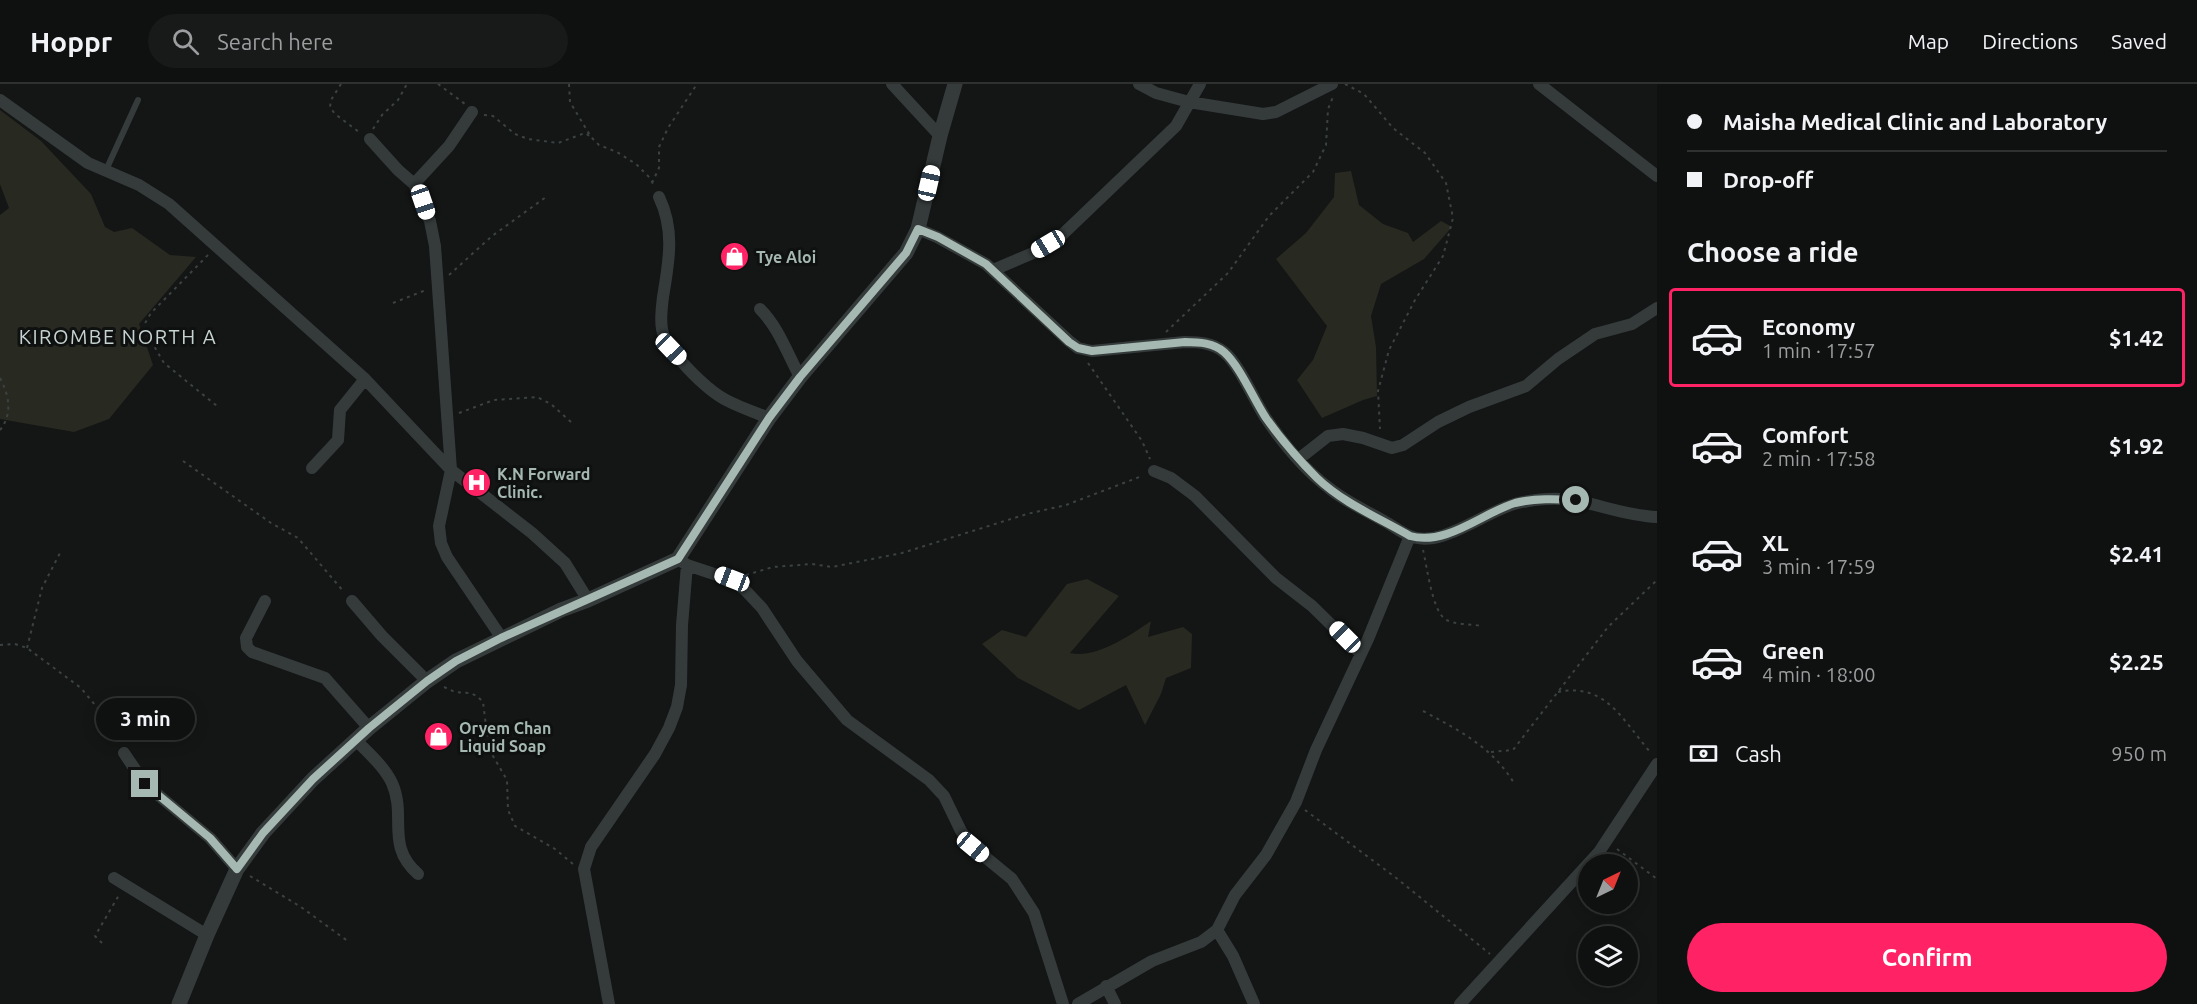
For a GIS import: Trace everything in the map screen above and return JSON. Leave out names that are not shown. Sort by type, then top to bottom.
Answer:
[{"type":"street","points":[[892,84],[940,136]]},
{"type":"street","points":[[609,1004],[584,869],[591,847],[655,754],[677,708],[681,685],[683,562],[769,418],[800,377],[906,253],[918,229],[954,84]]},
{"type":"street","points":[[1139,84],[1156,93],[1190,102],[1263,114],[1281,110],[1333,88]]},
{"type":"street","points":[[993,270],[1033,253],[1063,234],[1165,138],[1185,113],[1200,84]]},
{"type":"street","points":[[1539,84],[1657,176]]},
{"type":"street","points":[[0,100],[88,163],[155,194],[365,380],[451,470],[532,533],[565,563],[588,600]]},
{"type":"street","points":[[414,184],[449,146],[472,112]]},
{"type":"street","points":[[370,139],[414,184],[430,221],[435,246],[451,470],[439,526],[441,543],[447,557],[501,638]]},
{"type":"street","points":[[658,197],[667,218],[670,245],[663,299],[662,329],[665,339],[671,349],[715,393],[769,418]]},
{"type":"street","points":[[918,229],[977,257],[1078,348],[1092,351],[1200,342],[1226,353],[1266,418],[1299,458],[1330,489],[1362,510],[1415,537],[1454,531],[1488,513],[1517,503],[1547,499],[1576,500],[1615,511],[1657,517]]},
{"type":"street","points":[[1299,458],[1328,436],[1343,434],[1392,448],[1403,445],[1449,417],[1512,392],[1537,378],[1558,359],[1595,334],[1632,324],[1657,308]]},
{"type":"street","points":[[760,309],[777,330],[800,377]]},
{"type":"street","points":[[312,468],[339,440],[340,410],[365,380]]},
{"type":"street","points":[[1154,471],[1171,478],[1195,496],[1276,578],[1312,606],[1361,654]]},
{"type":"street","points":[[1078,1004],[1152,961],[1201,942],[1217,930],[1235,895],[1266,855],[1296,802],[1316,750],[1415,537]]},
{"type":"street","points":[[179,1004],[237,869],[263,833],[313,779],[369,728],[427,681],[456,661],[561,610],[683,562],[732,579],[762,608],[797,661],[847,720],[929,780],[944,796],[973,847],[1012,879],[1034,913],[1064,1004]]},
{"type":"street","points":[[265,601],[246,638],[247,647],[252,652],[325,678],[369,728]]},
{"type":"street","points":[[352,601],[382,636],[427,681]]},
{"type":"street","points":[[356,740],[392,782],[398,803],[398,841],[401,854],[418,874]]},
{"type":"street","points":[[124,753],[145,784],[210,838],[237,869]]},
{"type":"street","points":[[1460,1004],[1607,842],[1657,762]]},
{"type":"street","points":[[119,881],[207,935]]},
{"type":"street","points":[[1217,930],[1233,956],[1254,1004]]},
{"type":"street","points":[[1106,986],[1115,1004]]},
{"type":"lane","points":[[106,170],[138,100]]},
{"type":"path","points":[[341,84],[331,100],[330,107],[335,114],[370,139],[373,126],[398,100],[407,84]]},
{"type":"path","points":[[438,84],[446,89]]},
{"type":"path","points":[[569,84],[570,102],[591,137]]},
{"type":"path","points":[[652,183],[659,168],[659,147],[668,128],[697,84]]},
{"type":"path","points":[[1345,84],[1364,94],[1393,128],[1425,153],[1446,183],[1453,218],[1443,256],[1415,300],[1389,350],[1378,391],[1381,444]]},
{"type":"path","points":[[1159,344],[1170,327],[1228,273],[1269,216],[1313,172],[1326,145],[1328,109],[1333,88]]},
{"type":"path","points":[[506,125],[516,134],[528,139],[558,143],[585,133],[599,145],[617,152],[636,164],[652,183],[658,197]]},
{"type":"path","points":[[393,303],[438,285],[492,236],[546,197]]},
{"type":"path","points":[[216,247],[151,314],[144,325],[164,363],[217,406]]},
{"type":"path","points":[[732,579],[773,567],[812,564],[832,567],[902,553],[1027,514],[1066,505],[1154,471],[1142,441],[1078,348]]},
{"type":"path","points":[[0,378],[6,389],[9,409],[7,422],[0,430]]},
{"type":"path","points":[[447,420],[468,408],[494,400],[537,397],[551,404],[570,422]]},
{"type":"path","points":[[183,461],[271,523],[298,538],[352,601]]},
{"type":"path","points":[[1415,537],[1437,609],[1444,618],[1454,622],[1483,626]]},
{"type":"path","points":[[27,648],[42,588],[62,551]]},
{"type":"path","points":[[1491,752],[1513,750],[1608,627],[1657,580]]},
{"type":"path","points":[[0,645],[27,648],[81,688],[105,717],[124,753]]},
{"type":"path","points":[[427,681],[455,692],[471,693],[483,702],[493,756],[507,780],[508,810],[515,826],[584,869]]},
{"type":"path","points":[[1558,693],[1574,689],[1588,691],[1606,701],[1657,762]]},
{"type":"path","points":[[1423,711],[1463,733],[1491,752],[1514,783]]},
{"type":"path","points":[[1296,802],[1395,877],[1499,962]]},
{"type":"path","points":[[1607,842],[1657,879]]},
{"type":"path","points":[[237,869],[301,907],[349,942]]},
{"type":"path","points":[[102,943],[95,936],[119,881]]},
{"type":"shaded area","points":[[0,110],[41,141],[91,194],[105,227],[114,232],[132,228],[170,255],[196,257],[139,324],[153,365],[109,419],[74,432],[0,419],[0,215],[9,208],[0,184]]},
{"type":"shaded area","points":[[1351,171],[1359,205],[1383,224],[1408,233],[1413,242],[1441,221],[1452,227],[1424,259],[1381,284],[1371,316],[1376,347],[1377,396],[1322,418],[1297,380],[1313,360],[1327,326],[1276,259],[1306,233],[1334,197],[1335,173]]},
{"type":"shaded area","points":[[1087,579],[1119,596],[1070,653],[1080,654],[1102,649],[1151,621],[1148,637],[1183,627],[1192,634],[1191,668],[1166,678],[1161,694],[1145,725],[1126,685],[1079,710],[1018,678],[982,644],[1002,630],[1026,637],[1067,584]]},
{"type":"place","name":"Tye Aloi","points":[[735,257]]},
{"type":"place","name":"K.N Forward Clinic.","points":[[476,483]]},
{"type":"place","name":"Oryem Chan Liquid Soap","points":[[438,737]]},
{"type":"district","name":"KIROMBE NORTH A","points":[[118,337]]},
{"type":"route","points":[[145,784],[210,838],[237,869],[263,833],[313,779],[369,728],[427,681],[456,661],[501,638],[678,559],[769,418],[818,355],[906,253],[918,229],[977,257],[1078,348],[1092,351],[1200,342],[1226,353],[1266,418],[1317,477],[1330,489],[1362,510],[1410,536],[1420,539],[1443,535],[1488,513],[1517,503],[1547,499],[1576,500]]}]
